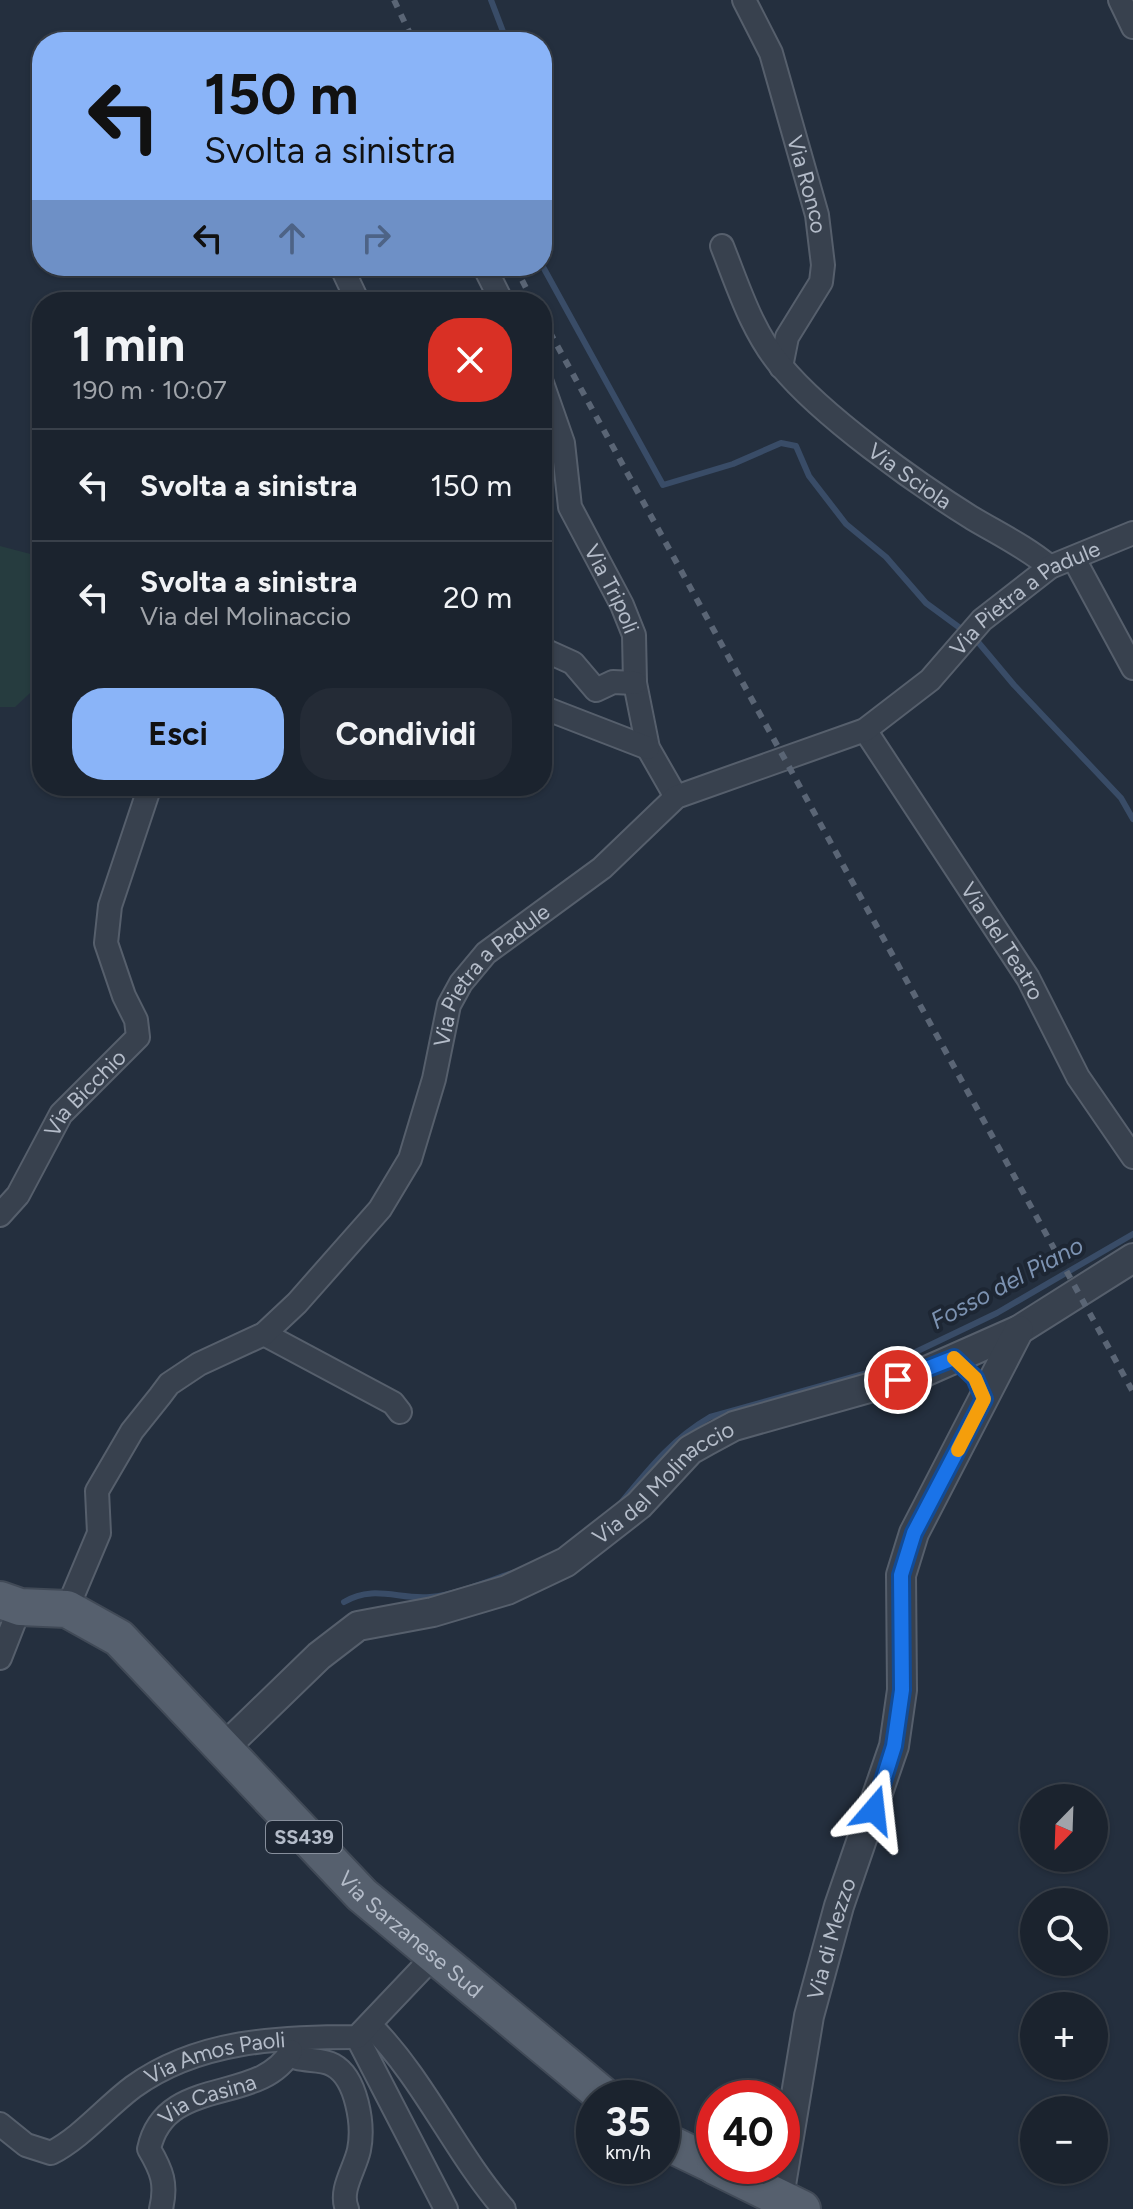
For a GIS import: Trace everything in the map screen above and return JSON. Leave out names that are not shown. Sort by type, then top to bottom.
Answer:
[{"type":"main road","name":"Via Sarzanese Sud","points":[[10,1603],[67,1609],[119,1638],[317,1851],[433,1957],[584,2080]]},
{"type":"main road","points":[[751,2184],[790,2203]]},
{"type":"street","name":"Via Ronco","points":[[744,0],[771,53],[817,215],[823,265],[821,282],[787,337],[781,367]]},
{"type":"street","points":[[1120,0],[1133,27]]},
{"type":"street","name":"Via Sciola","points":[[722,246],[751,318],[781,367],[843,424],[972,518],[1027,549],[1050,567]]},
{"type":"street","name":"Via Tripoli","points":[[552,412],[563,443],[570,507],[622,605],[634,635],[635,683],[648,748],[676,797]]},
{"type":"street","name":"Via Pietra a Padule","points":[[67,1609],[99,1533],[97,1491],[132,1431],[169,1384],[199,1364],[264,1334],[297,1303],[380,1209],[410,1159],[434,1079],[449,1005],[461,983],[486,953],[602,868],[676,797],[865,730],[930,680],[982,620],[1050,567],[1133,533]]},
{"type":"street","points":[[1074,559],[1133,668]]},
{"type":"street","points":[[552,654],[573,663],[596,690]]},
{"type":"street","points":[[568,716],[580,699],[596,690],[613,682],[635,683]]},
{"type":"street","points":[[552,710],[648,748]]},
{"type":"street","name":"Via del Teatro","points":[[865,730],[1028,978],[1078,1077],[1133,1157]]},
{"type":"street","name":"Via Bicchio","points":[[0,1215],[18,1195],[61,1114],[138,1037],[136,1020],[124,996],[106,943],[110,906],[147,796]]},
{"type":"street","name":"Via del Molinaccio","points":[[223,1749],[319,1656],[358,1626],[433,1612],[507,1590],[566,1562],[639,1505],[690,1450],[734,1426],[922,1373],[1019,1330],[1133,1258]]},
{"type":"street","name":"Via di Mezzo","points":[[790,2203],[809,2016],[839,1906],[894,1746],[902,1690],[901,1575],[914,1533],[1019,1330]]},
{"type":"street","points":[[264,1334],[382,1397],[400,1412]]},
{"type":"street","points":[[954,1358],[975,1378],[984,1399]]},
{"type":"street","points":[[0,1658],[10,1603]]},
{"type":"street","points":[[364,2031],[433,1957]]},
{"type":"street","points":[[364,2031],[446,2209]]},
{"type":"street","points":[[364,2031],[393,2049],[474,2174],[504,2209]]},
{"type":"street","name":"Via Amos Paoli","points":[[0,2124],[26,2145],[51,2153],[172,2061],[261,2039],[294,2044],[364,2031]]},
{"type":"street","points":[[294,2044],[297,2058],[333,2064],[346,2077],[354,2097],[360,2149],[344,2200],[347,2209]]},
{"type":"street","name":"Via Casina","points":[[161,2209],[165,2191],[163,2171],[149,2149],[154,2129],[173,2108],[278,2071],[294,2044]]},
{"type":"green space","points":[[0,546],[32,554],[32,691],[15,707],[0,707]]},
{"type":"waterway","points":[[491,0],[503,32]]},
{"type":"waterway","points":[[548,276],[663,485],[733,464],[781,443],[796,446],[809,476],[846,524],[886,557],[926,603],[960,628]]},
{"type":"waterway","points":[[978,642],[1014,685],[1121,798],[1133,819]]},
{"type":"waterway","name":"Fosso del Piano","points":[[620,1504],[672,1445],[710,1417],[878,1370],[997,1313],[1133,1234]]},
{"type":"waterway","name":"Fosso del Piano","points":[[344,1602],[376,1593],[430,1597],[473,1587],[515,1572]]},
{"type":"railway","points":[[394,0],[409,32]]},
{"type":"railway","points":[[520,276],[528,292]]},
{"type":"railway","points":[[552,336],[1133,1392]]},
{"type":"slow traffic","points":[[954,1358],[975,1378],[984,1399],[958,1450]]},
{"type":"route","points":[[874,1810],[894,1746],[902,1690],[901,1575],[914,1533],[984,1399],[975,1378],[954,1358],[898,1380]]}]
